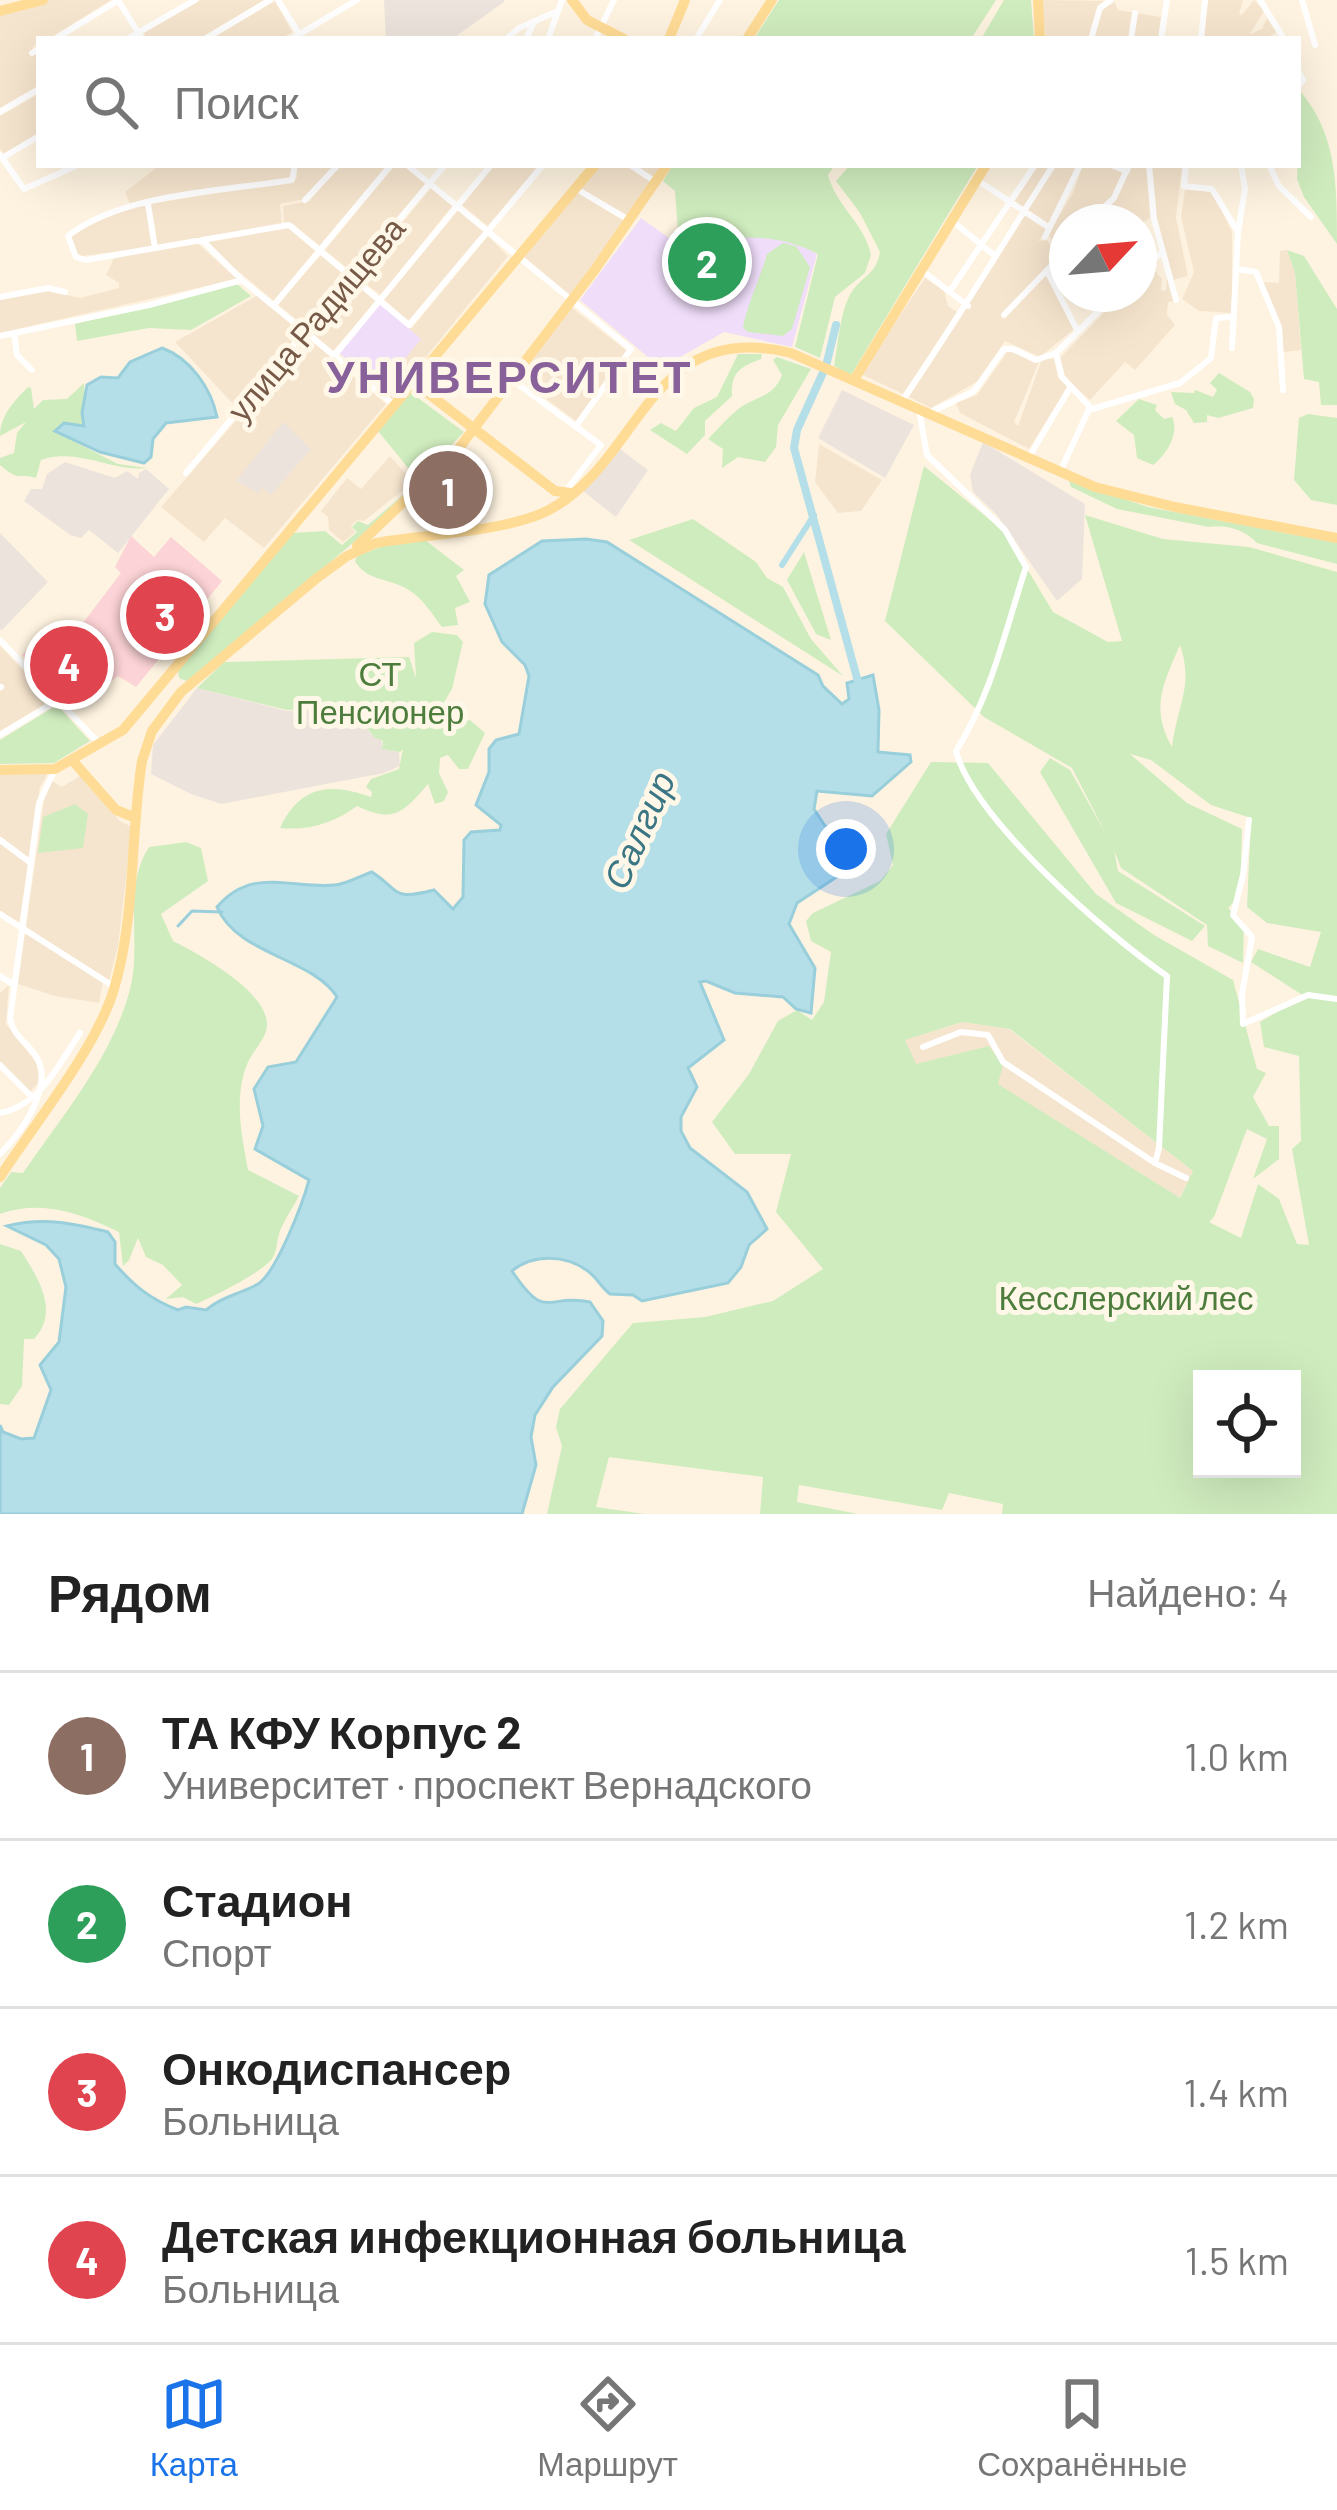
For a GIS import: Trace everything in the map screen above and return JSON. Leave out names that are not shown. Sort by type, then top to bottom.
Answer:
[{"type":"main road","points":[[0,11],[43,0]]},
{"type":"main road","points":[[572,0],[598,33]]},
{"type":"main road","points":[[671,36],[685,0]]},
{"type":"main road","points":[[749,36],[772,0]]},
{"type":"main road","points":[[1038,0],[1040,36]]},
{"type":"main road","points":[[0,770],[50,773],[101,746],[143,708],[592,168]]},
{"type":"main road","points":[[0,1177],[90,1040],[115,987],[144,751],[167,708],[444,465],[571,302],[665,168]]},
{"type":"main road","points":[[854,380],[984,168]]},
{"type":"main road","points":[[341,560],[376,543],[523,519],[567,496],[668,380],[706,356],[741,347],[764,348],[816,363],[1127,497],[1337,538]]},
{"type":"main road","points":[[410,383],[567,496]]},
{"type":"main road","points":[[317,578],[357,544],[523,517],[567,496]]},
{"type":"main road","points":[[72,760],[116,810],[136,818]]},
{"type":"street","points":[[60,36],[119,0],[140,36],[195,0]]},
{"type":"street","points":[[210,36],[274,0],[294,36]]},
{"type":"street","points":[[297,36],[357,0]]},
{"type":"street","points":[[549,36],[562,0]]},
{"type":"street","points":[[598,33],[614,0]]},
{"type":"street","points":[[698,36],[720,0]]},
{"type":"street","points":[[1091,36],[1100,8],[1111,0]]},
{"type":"street","points":[[1161,36],[1167,0]]},
{"type":"street","points":[[1201,36],[1205,0]]},
{"type":"street","points":[[1260,0],[1282,36]]},
{"type":"street","points":[[1303,0],[1315,44]]},
{"type":"street","points":[[510,36],[558,11]]},
{"type":"street","points":[[1131,36],[1135,13]]},
{"type":"street","points":[[527,36],[533,24]]},
{"type":"street","points":[[0,112],[36,91]]},
{"type":"street","points":[[36,138],[1,157],[24,189],[71,168]]},
{"type":"street","points":[[294,168],[292,180],[148,203],[94,220],[68,236],[73,254],[79,259],[109,257],[289,225],[412,325],[542,168]]},
{"type":"street","points":[[305,200],[335,168]]},
{"type":"street","points":[[274,304],[389,168]]},
{"type":"street","points":[[411,168],[631,349],[576,426]]},
{"type":"street","name":"улица Радищева","points":[[186,473],[443,168]]},
{"type":"street","points":[[334,356],[489,168]]},
{"type":"street","points":[[635,168],[656,182]]},
{"type":"street","points":[[950,291],[1033,168]]},
{"type":"street","points":[[902,401],[968,306],[994,255],[1051,168]]},
{"type":"street","points":[[1045,237],[1080,168]]},
{"type":"street","points":[[1108,204],[1128,168]]},
{"type":"street","points":[[1149,168],[1161,253],[1176,300]]},
{"type":"street","points":[[1186,168],[1184,186],[1212,189],[1238,232]]},
{"type":"street","points":[[1232,348],[1245,189],[1242,168]]},
{"type":"street","points":[[1270,168],[1279,187],[1311,217]]},
{"type":"street","points":[[976,180],[1048,227]]},
{"type":"street","points":[[575,188],[630,221]]},
{"type":"street","points":[[148,203],[155,248]]},
{"type":"street","points":[[951,220],[994,255]]},
{"type":"street","points":[[202,239],[242,280],[392,404]]},
{"type":"street","points":[[1157,256],[1161,253]]},
{"type":"street","points":[[1004,315],[1049,268]]},
{"type":"street","points":[[921,269],[968,306]]},
{"type":"street","points":[[1236,269],[1256,272],[1279,327],[1283,390]]},
{"type":"street","points":[[1047,271],[1077,331]]},
{"type":"street","points":[[0,336],[242,280]]},
{"type":"street","points":[[0,297],[49,288],[64,292]]},
{"type":"street","points":[[1097,312],[1056,353],[1036,360],[1004,349],[974,391],[924,411],[927,455],[1005,530],[1026,567],[994,675],[956,751],[962,774],[1043,872],[1136,956],[1167,976],[1155,1163]]},
{"type":"street","points":[[1089,410],[1184,381],[1211,358],[1216,318],[1233,317]]},
{"type":"street","points":[[14,333],[17,355],[32,370]]},
{"type":"street","points":[[1056,353],[1058,370],[1088,402],[1089,410],[1060,472]]},
{"type":"street","points":[[512,379],[601,445],[567,496]]},
{"type":"street","points":[[1029,458],[1070,388]]},
{"type":"street","points":[[0,640],[101,746]]},
{"type":"street","points":[[0,735],[58,700]]},
{"type":"street","points":[[0,1154],[19,1131],[42,1074],[37,1058],[11,1027],[12,984],[41,791],[50,773]]},
{"type":"street","points":[[1249,820],[1244,875],[1233,915],[1252,937],[1243,982],[1243,1024],[1308,994],[1337,999]]},
{"type":"street","points":[[0,840],[31,863]]},
{"type":"street","points":[[0,914],[115,987]]},
{"type":"street","points":[[0,976],[12,984]]},
{"type":"street","points":[[0,990],[12,984]]},
{"type":"street","points":[[922,1047],[961,1032],[988,1036],[1003,1062],[1155,1163],[1186,1178]]},
{"type":"street","points":[[0,1113],[19,1108],[35,1095],[80,1033]]},
{"type":"street","points":[[0,1065],[35,1095]]},
{"type":"shaded area","points":[[47,0],[111,0],[53,36],[36,36],[29,54],[36,53],[36,87],[0,108],[0,12]]},
{"type":"shaded area","points":[[201,0],[265,0],[203,36],[144,33]]},
{"type":"shaded area","points":[[384,0],[504,0],[456,36],[386,36]]},
{"type":"shaded area","points":[[1042,0],[1114,1],[1118,10],[1161,17],[1158,36],[1046,36]]},
{"type":"shaded area","points":[[1208,0],[1243,0],[1242,15],[1254,0],[1264,11],[1249,35],[1262,29],[1267,18],[1277,32],[1270,36],[1204,36]]},
{"type":"shaded area","points":[[275,1],[292,32],[285,36],[216,36]]},
{"type":"shaded area","points":[[36,96],[36,136],[4,154],[0,116]]},
{"type":"shaded area","points":[[156,168],[293,168],[294,177],[130,204],[125,192]]},
{"type":"shaded area","points":[[296,168],[333,168],[305,199],[280,204],[282,224],[157,246],[150,204],[297,177]]},
{"type":"shaded area","points":[[338,168],[387,168],[321,247],[293,224],[284,223],[283,206],[309,201]]},
{"type":"shaded area","points":[[393,168],[408,168],[426,183],[352,272],[325,250]]},
{"type":"shaded area","points":[[491,168],[537,168],[489,227],[461,204]]},
{"type":"shaded area","points":[[593,168],[661,168],[627,217],[579,187]]},
{"type":"shaded area","points":[[1036,168],[1076,168],[1058,204],[1049,204],[1048,223],[1015,201]]},
{"type":"shaded area","points":[[1082,168],[1113,168],[1124,174],[1106,204],[1066,204]]},
{"type":"shaded area","points":[[1130,168],[1147,168],[1149,204],[1110,204]]},
{"type":"shaded area","points":[[1151,168],[1182,168],[1176,218],[1188,276],[1173,280],[1153,204]]},
{"type":"shaded area","points":[[432,187],[453,205],[381,295],[357,277]]},
{"type":"shaded area","points":[[1185,190],[1213,192],[1232,232],[1232,313],[1199,311],[1182,299],[1194,272],[1181,217]]},
{"type":"shaded area","points":[[575,191],[624,221],[570,296],[522,255]]},
{"type":"shaded area","points":[[147,205],[153,247],[76,253],[71,237],[80,229]]},
{"type":"shaded area","points":[[459,209],[485,231],[410,323],[384,299]]},
{"type":"shaded area","points":[[1025,213],[1047,229],[1038,241],[1049,244],[1049,265],[1002,317],[1046,273],[1049,312],[1066,312],[1074,329],[1040,357],[1005,341],[978,381],[931,408],[909,397]]},
{"type":"shaded area","points":[[641,218],[679,245],[739,235],[768,236],[817,254],[792,347],[724,332],[661,368],[580,300]]},
{"type":"shaded area","points":[[290,227],[318,249],[274,301],[207,241]]},
{"type":"shaded area","points":[[488,236],[508,256],[392,399],[340,353],[381,303],[412,328]]},
{"type":"shaded area","points":[[196,242],[237,279],[0,333],[0,299],[49,291],[80,298],[119,288],[106,275],[114,258]]},
{"type":"shaded area","points":[[1287,250],[1295,273],[1301,350],[1283,352],[1280,325],[1262,282],[1279,283],[1280,251]]},
{"type":"shaded area","points":[[322,254],[349,276],[307,328],[277,304]]},
{"type":"shaded area","points":[[1157,273],[1162,279],[1161,291],[1166,290],[1167,274],[1175,301],[1168,302],[1167,315],[1175,325],[1135,370],[1125,362],[1090,400],[1063,376],[1059,359],[1105,312],[1157,312]]},
{"type":"shaded area","points":[[925,278],[944,291],[948,306],[957,312],[903,394],[861,374]]},
{"type":"shaded area","points":[[353,279],[377,300],[333,351],[310,331]]},
{"type":"shaded area","points":[[258,295],[304,333],[238,409],[175,342]]},
{"type":"shaded area","points":[[380,303],[421,339],[381,388],[339,353]]},
{"type":"shaded area","points":[[571,307],[627,351],[577,422],[517,377]]},
{"type":"shaded area","points":[[308,338],[386,404],[264,548],[225,518],[204,542],[161,507]]},
{"type":"shaded area","points":[[1008,351],[1039,362],[1014,422],[1018,426],[1042,359],[1054,359],[1058,378],[1068,386],[1029,449],[960,413],[956,403],[977,395]]},
{"type":"shaded area","points":[[842,390],[914,425],[885,478],[818,438]]},
{"type":"shaded area","points":[[283,422],[311,449],[271,495],[236,481]]},
{"type":"shaded area","points":[[983,442],[1085,504],[1082,579],[1057,601],[997,515],[973,492],[970,475]]},
{"type":"shaded area","points":[[819,444],[882,480],[861,511],[838,513],[815,482]]},
{"type":"shaded area","points":[[617,447],[648,470],[616,517],[583,491]]},
{"type":"shaded area","points":[[390,456],[413,482],[364,521],[357,520],[351,526],[355,532],[343,542],[329,530],[328,517],[321,511],[347,478],[361,489]]},
{"type":"shaded area","points":[[65,462],[115,478],[127,471],[138,479],[146,469],[169,489],[118,553],[89,530],[81,538],[70,535],[24,501],[31,489],[42,489],[47,474]]},
{"type":"shaded area","points":[[0,533],[48,582],[2,630],[0,629]]},
{"type":"shaded area","points":[[131,536],[154,557],[171,537],[222,581],[136,687],[118,676],[75,706],[22,655],[56,622],[73,636],[121,573],[115,567]]},
{"type":"shaded area","points":[[0,646],[52,700],[0,731],[4,685],[0,684]]},
{"type":"shaded area","points":[[197,688],[287,711],[349,708],[382,741],[382,749],[399,752],[400,766],[221,804],[191,794],[151,774],[153,745]]},
{"type":"shaded area","points":[[45,772],[29,859],[0,838],[0,774]]},
{"type":"shaded area","points":[[80,776],[120,821],[132,827],[118,946],[109,981],[26,927],[46,786],[52,781],[62,787]]},
{"type":"shaded area","points":[[0,842],[29,863],[19,923],[0,911]]},
{"type":"shaded area","points":[[25,933],[103,982],[99,1003],[18,984]]},
{"type":"shaded area","points":[[9,985],[6,1024],[37,1064],[39,1082],[29,1093],[0,1062],[0,993]]},
{"type":"shaded area","points":[[962,1022],[1009,1029],[1193,1171],[1179,1199],[997,1084],[915,1064],[904,1040]]},
{"type":"green space","points":[[779,0],[996,0],[973,36],[756,36]]},
{"type":"green space","points":[[1004,0],[1031,0],[1034,36],[983,36]]},
{"type":"green space","points":[[1301,92],[1328,143],[1337,244],[1297,179]]},
{"type":"green space","points":[[671,168],[833,168],[828,175],[832,186],[871,255],[865,273],[835,297],[820,358],[795,347],[818,254],[767,238],[679,245],[675,191],[663,181]]},
{"type":"green space","points":[[847,168],[976,168],[851,375],[834,366],[842,316],[853,290],[873,269],[880,252],[836,181]]},
{"type":"green space","points":[[783,243],[796,246],[810,267],[792,329],[783,336],[748,332],[743,328],[767,254]]},
{"type":"green space","points":[[1287,250],[1304,256],[1337,309],[1337,405],[1321,405],[1319,382],[1304,379],[1295,273]]},
{"type":"green space","points":[[237,284],[251,296],[191,330],[149,328],[77,341],[75,324]]},
{"type":"green space","points":[[738,354],[762,354],[738,372],[732,396],[705,421],[705,435],[687,454],[650,430],[661,423],[676,431],[694,408],[717,397]]},
{"type":"green space","points":[[777,357],[811,369],[778,425],[776,447],[765,462],[738,457],[722,468],[723,449],[708,439],[742,406],[773,389],[782,375],[773,360]]},
{"type":"green space","points":[[1219,373],[1250,392],[1253,408],[1218,418],[1207,415],[1207,422],[1194,423],[1175,404],[1171,392],[1195,390],[1213,397],[1217,390],[1210,383]]},
{"type":"green space","points":[[84,383],[85,426],[69,439],[118,464],[147,468],[55,457],[41,460],[36,478],[15,475],[0,465],[0,458],[14,453],[17,433],[26,422],[0,436],[2,422],[28,387],[34,409],[43,400],[67,399]]},
{"type":"green space","points":[[410,392],[464,432],[418,480],[378,431]]},
{"type":"green space","points":[[1139,399],[1157,405],[1155,410],[1164,419],[1172,417],[1174,424],[1170,444],[1153,465],[1137,458],[1134,435],[1116,421]]},
{"type":"green space","points":[[1308,414],[1337,418],[1337,505],[1311,500],[1294,480],[1299,418]]},
{"type":"green space","name":"Кесслерский лес","points":[[924,466],[1005,532],[1053,612],[1108,642],[1122,641],[1085,515],[1163,539],[1249,547],[1337,572],[1337,1514],[1002,1514],[1003,1504],[949,1493],[942,1510],[799,1485],[797,1502],[858,1514],[760,1514],[763,1477],[609,1457],[596,1507],[645,1514],[547,1514],[562,1446],[556,1427],[560,1409],[633,1323],[705,1317],[773,1301],[823,1269],[776,1212],[791,1154],[735,1154],[712,1122],[749,1074],[778,1021],[797,1010],[812,1020],[824,1002],[831,952],[811,941],[806,921],[813,913],[880,881],[893,865],[886,834],[931,762],[988,763],[1096,894],[1154,935],[1233,980],[1257,1069],[1266,1073],[1253,1097],[1269,1126],[1279,1126],[1279,1159],[1253,1179],[1267,1139],[1247,1129],[1209,1222],[1241,1238],[1258,1184],[1279,1199],[1297,1244],[1309,1245],[1292,1149],[1301,1141],[1299,1056],[1264,1047],[1260,1022],[1304,996],[1251,962],[1258,949],[1310,967],[1321,932],[1267,923],[1247,907],[1251,818],[1211,805],[1151,760],[1130,754],[1187,803],[1242,829],[1240,896],[1228,908],[1244,924],[1243,963],[1208,946],[1207,925],[1121,868],[1114,850],[1118,871],[1205,926],[1192,941],[1116,903],[1040,772],[1050,758],[1070,770],[1106,834],[1072,768],[984,717],[885,621]],"holes":[[[1180,645],[1185,684],[1172,747],[1162,720],[1161,696]],[[962,1022],[1010,1029],[1193,1171],[1180,1198],[998,1084],[1003,1065],[989,1046],[916,1064],[905,1040]]]},
{"type":"green space","points":[[1069,481],[1148,507],[1337,543],[1337,564],[1257,543],[1228,527],[1117,509],[1071,487]]},
{"type":"green space","points":[[410,489],[413,492],[204,669],[186,681],[179,678],[178,670],[292,533],[325,531],[342,545],[357,532],[352,527],[358,521],[368,525]]},
{"type":"green space","points":[[693,519],[756,562],[767,578],[783,587],[811,639],[843,676],[629,540]]},
{"type":"green space","points":[[425,540],[464,570],[456,576],[470,602],[455,608],[458,625],[442,627],[412,592],[372,576],[355,561],[383,546]]},
{"type":"green space","points":[[804,552],[831,640],[816,634],[787,580]]},
{"type":"green space","name":"СТ Пенсионер","points":[[432,632],[457,635],[463,642],[452,689],[440,709],[449,728],[456,730],[470,720],[485,733],[468,769],[459,769],[448,755],[440,758],[439,773],[448,792],[444,801],[435,804],[428,784],[397,812],[380,814],[357,806],[321,825],[280,828],[297,803],[318,791],[343,790],[371,797],[366,787],[371,779],[399,769],[403,749],[382,749],[383,741],[349,707],[287,710],[197,688],[224,662],[409,657],[416,678],[414,643]]},
{"type":"green space","points":[[57,705],[90,741],[54,763],[0,764],[0,740]]},
{"type":"green space","points":[[75,804],[88,814],[83,848],[38,853],[43,817]]},
{"type":"green space","points":[[186,842],[201,848],[208,881],[161,914],[173,941],[231,976],[265,1013],[266,1031],[248,1062],[240,1092],[248,1170],[299,1196],[280,1231],[272,1259],[196,1304],[183,1297],[166,1299],[182,1285],[163,1265],[146,1257],[138,1238],[123,1266],[119,1232],[105,1225],[47,1208],[0,1214],[0,1188],[11,1172],[23,1173],[70,1107],[123,1011],[134,968],[135,896],[141,862],[149,847]]},
{"type":"green space","points":[[0,1244],[21,1251],[46,1306],[42,1328],[34,1339],[24,1339],[22,1386],[9,1405],[0,1404]]},
{"type":"water","points":[[162,348],[198,375],[217,417],[166,423],[153,439],[151,457],[144,463],[100,452],[55,431],[64,423],[84,426],[87,385],[101,377],[118,378],[130,362]]},
{"type":"water","points":[[542,541],[607,542],[818,675],[842,704],[849,699],[847,683],[873,675],[879,710],[878,752],[910,755],[911,762],[872,796],[817,791],[814,809],[825,826],[849,838],[858,863],[797,903],[789,924],[815,968],[811,1013],[796,1009],[783,997],[735,993],[700,982],[724,1040],[688,1068],[697,1087],[681,1117],[681,1131],[690,1148],[747,1192],[767,1229],[749,1245],[741,1267],[728,1283],[642,1301],[633,1295],[610,1294],[589,1272],[560,1259],[530,1261],[512,1271],[540,1301],[590,1302],[603,1321],[602,1336],[553,1387],[535,1415],[531,1437],[536,1465],[522,1514],[0,1514],[0,1425],[3,1432],[21,1439],[34,1438],[51,1390],[40,1365],[59,1342],[66,1287],[59,1259],[46,1245],[7,1226],[58,1222],[108,1232],[115,1242],[115,1264],[122,1272],[178,1310],[206,1310],[265,1277],[288,1236],[309,1180],[255,1149],[263,1126],[254,1089],[268,1067],[296,1062],[337,997],[311,973],[241,936],[217,907],[230,894],[258,883],[335,885],[372,872],[403,894],[434,890],[453,909],[463,897],[464,840],[471,832],[500,830],[501,825],[476,805],[489,772],[489,749],[496,740],[519,734],[529,676],[525,665],[502,642],[485,604],[489,575]]},
{"type":"waterway","name":"Салгир","points":[[836,325],[826,366],[797,430],[794,448],[860,689]]},
{"type":"waterway","points":[[782,565],[814,515]]},
{"type":"waterway","points":[[178,926],[192,911],[222,912]]},
{"type":"place","name":"Стадион","points":[[707,262]]},
{"type":"place","name":"ТА КФУ Корпус 2","points":[[448,490]]},
{"type":"place","name":"Онкодиспансер","points":[[165,615]]},
{"type":"place","name":"Детская инфекционная больница","points":[[69,665]]},
{"type":"district","name":"УНИВЕРСИТЕТ","points":[[510,377]]}]
